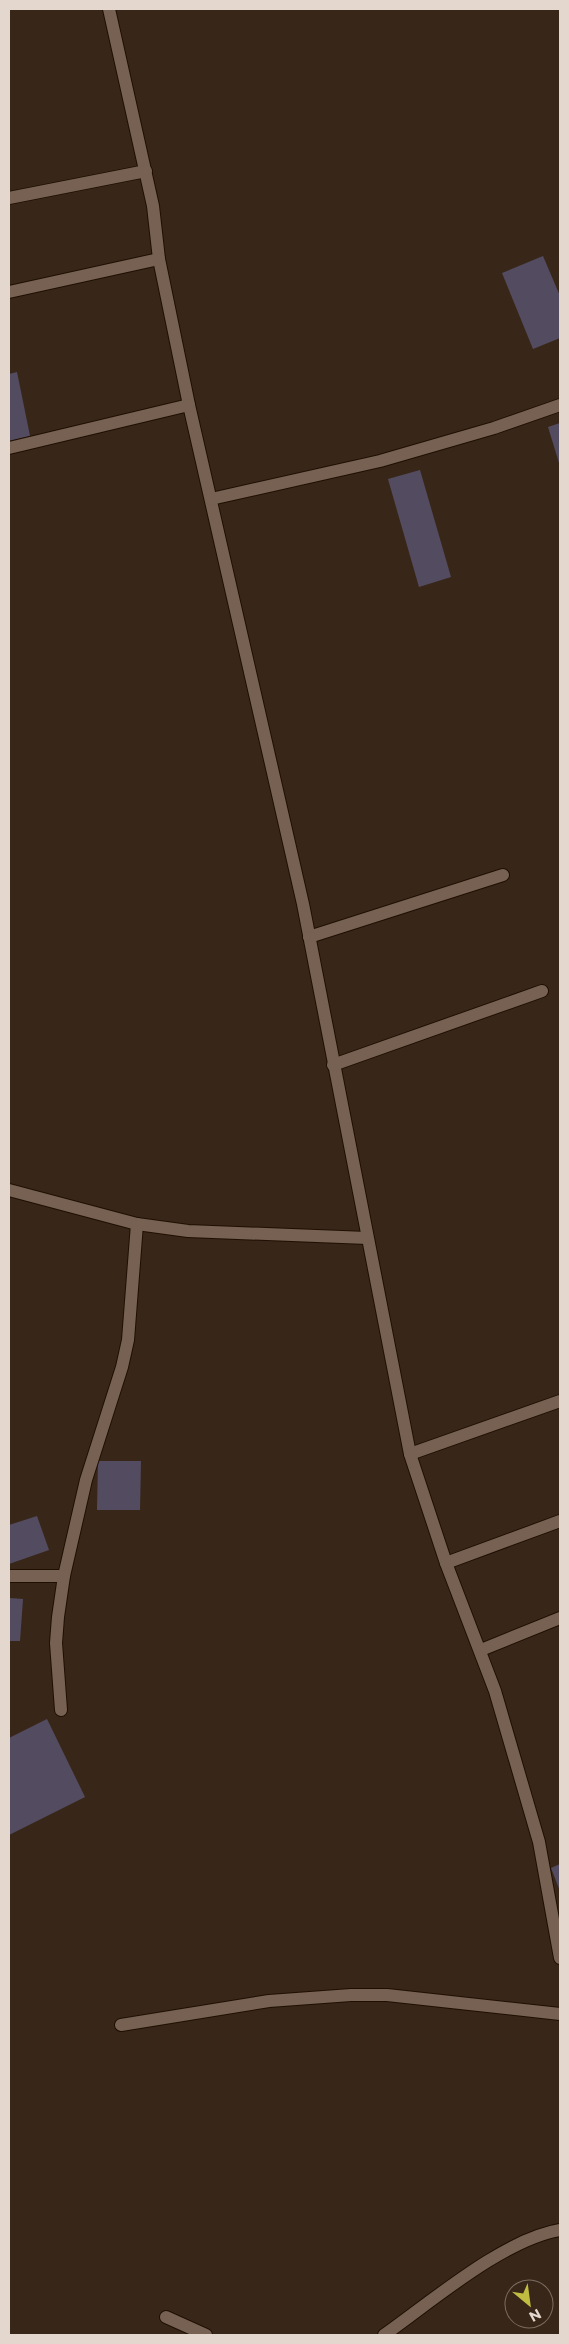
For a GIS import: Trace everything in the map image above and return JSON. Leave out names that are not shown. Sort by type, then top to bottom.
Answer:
[{"type":"street","points":[[109,9],[146,171],[153,206],[159,259],[190,405],[309,937],[410,1454],[446,1563],[481,1650],[495,1691],[539,1842],[560,1958]]},
{"type":"street","points":[[9,198],[146,171]]},
{"type":"street","points":[[9,292],[159,259]]},
{"type":"street","points":[[9,448],[190,405]]},
{"type":"street","points":[[211,499],[380,461],[494,428],[560,405]]},
{"type":"street","points":[[309,937],[503,874]]},
{"type":"street","points":[[334,1065],[542,991]]},
{"type":"street","points":[[9,1190],[137,1224],[188,1231],[367,1238]]},
{"type":"street","points":[[61,1710],[56,1643],[64,1576],[86,1480],[122,1367],[128,1340],[137,1224]]},
{"type":"street","points":[[410,1454],[560,1401]]},
{"type":"street","points":[[446,1563],[560,1521]]},
{"type":"street","points":[[9,1576],[64,1576]]},
{"type":"street","points":[[481,1650],[560,1618]]},
{"type":"street","points":[[121,2025],[269,2001],[386,1995],[560,2014]]},
{"type":"street","points":[[384,2335],[491,2259],[523,2241],[560,2230]]},
{"type":"street","points":[[166,2317],[206,2335]]},
{"type":"building","points":[[543,256],[560,296],[560,338],[533,349],[502,273]]},
{"type":"building","points":[[17,372],[30,436],[9,441],[9,374]]},
{"type":"building","points":[[560,423],[560,466],[548,427]]},
{"type":"building","points":[[420,470],[451,577],[419,587],[388,479]]},
{"type":"building","points":[[98,1461],[141,1461],[140,1510],[97,1510]]},
{"type":"building","points":[[37,1516],[49,1550],[9,1564],[9,1525]]},
{"type":"building","points":[[9,1598],[23,1599],[20,1641],[9,1641]]},
{"type":"building","points":[[47,1719],[85,1797],[9,1835],[9,1738]]},
{"type":"building","points":[[560,1864],[560,1891],[551,1868]]}]
